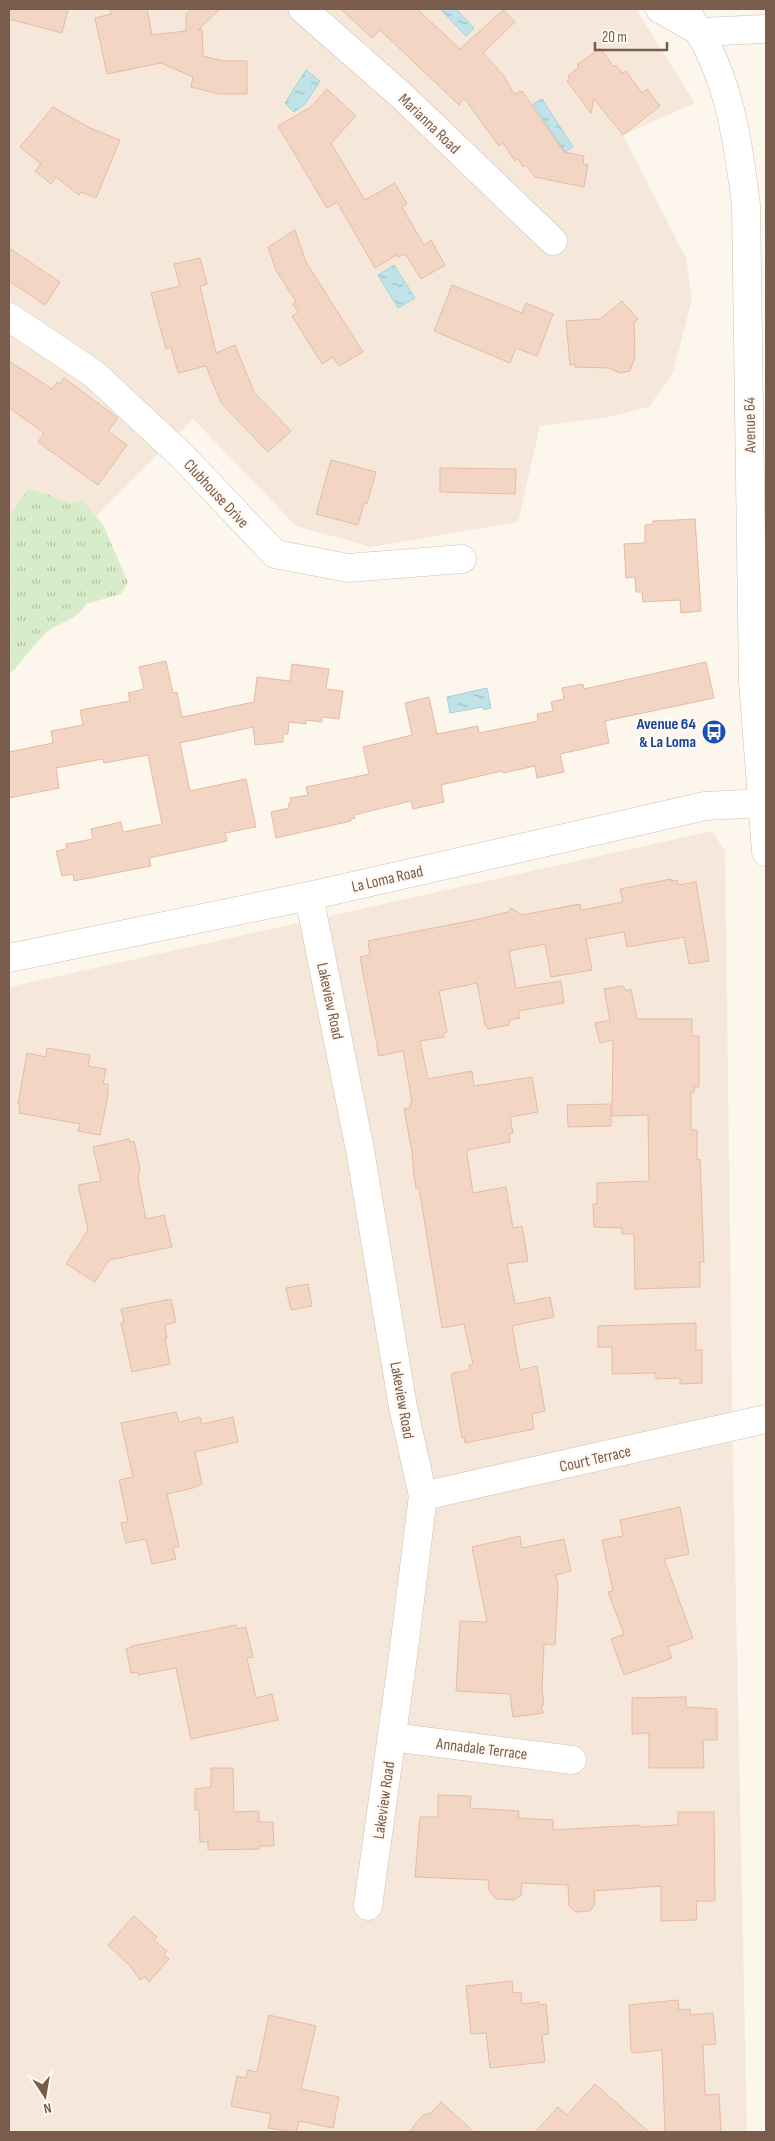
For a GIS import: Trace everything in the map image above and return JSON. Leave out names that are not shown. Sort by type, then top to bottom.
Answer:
[{"type":"street","name":"Marianna Road","points":[[303,9],[403,97],[553,241]]},
{"type":"street","points":[[660,9],[702,32],[766,28]]},
{"type":"street","name":"Avenue 64","points":[[684,9],[702,32],[731,107],[740,152],[746,205],[753,682],[764,803],[766,852]]},
{"type":"street","name":"Clubhouse Drive","points":[[9,318],[94,374],[181,455],[275,554],[348,568],[462,559]]},
{"type":"street","name":"La Loma Road","points":[[9,958],[309,896],[705,806],[764,803]]},
{"type":"street","name":"Lakeview Road","points":[[309,896],[360,1150],[403,1407],[423,1496],[368,1906]]},
{"type":"street","name":"Court Terrace","points":[[423,1496],[766,1419]]},
{"type":"street","name":"Annadale Terrace","points":[[392,1737],[572,1760]]},
{"type":"shaded area","points":[[9,9],[636,9],[695,103],[623,135],[686,258],[692,298],[673,373],[649,407],[608,417],[540,426],[518,522],[371,547],[296,526],[193,419],[96,516],[83,500],[71,503],[29,488],[9,516]]},
{"type":"shaded area","points":[[712,831],[725,851],[733,1458],[747,2132],[9,2132],[9,987]]},
{"type":"green space","points":[[29,488],[71,503],[83,500],[103,525],[128,582],[121,594],[86,604],[75,616],[47,632],[14,670],[9,673],[9,516]]},
{"type":"water","points":[[440,9],[456,9],[474,28],[466,36]]},
{"type":"water","points":[[306,70],[320,81],[305,104],[294,112],[285,103]]},
{"type":"water","points":[[542,99],[573,147],[565,152],[533,104]]},
{"type":"water","points":[[394,265],[415,298],[398,308],[378,275]]},
{"type":"water","points":[[487,688],[491,708],[484,710],[483,707],[450,713],[447,697]]},
{"type":"building","points":[[9,9],[68,9],[62,33],[9,19]]},
{"type":"building","points":[[110,9],[147,9],[152,35],[186,31],[186,14],[192,9],[220,9],[198,30],[202,29],[203,56],[223,61],[247,61],[247,94],[218,94],[191,87],[193,77],[161,63],[107,74],[95,18],[111,14]]},
{"type":"building","points":[[341,9],[417,9],[460,49],[503,10],[515,22],[483,53],[504,76],[514,94],[522,91],[564,152],[584,156],[583,164],[588,165],[584,187],[535,177],[526,165],[523,167],[518,159],[515,161],[503,143],[499,146],[464,98],[459,105],[380,30],[372,38]]},
{"type":"building","points":[[600,48],[614,67],[616,65],[622,73],[626,71],[642,93],[647,89],[660,106],[623,135],[594,99],[591,113],[567,81],[570,79],[568,76],[579,67],[577,65]]},
{"type":"building","points":[[327,89],[356,116],[331,143],[365,200],[395,183],[407,204],[402,207],[424,245],[431,240],[445,265],[421,279],[405,254],[398,257],[397,255],[375,268],[337,202],[327,208],[278,126],[311,107]]},
{"type":"building","points":[[53,107],[90,128],[120,140],[96,198],[81,192],[79,195],[56,177],[51,184],[35,171],[41,164],[20,147]]},
{"type":"building","points":[[295,230],[306,262],[363,352],[339,366],[333,357],[322,364],[292,316],[298,312],[293,304],[296,302],[276,270],[268,247]]},
{"type":"building","points":[[9,248],[60,282],[45,305],[9,281]]},
{"type":"building","points":[[200,258],[207,284],[200,286],[216,353],[235,345],[254,392],[291,431],[268,452],[221,403],[206,366],[178,373],[171,347],[166,349],[151,293],[180,286],[174,264]]},
{"type":"building","points":[[452,285],[522,313],[526,303],[553,314],[537,356],[516,348],[510,363],[434,331]]},
{"type":"building","points":[[622,301],[638,319],[634,323],[635,357],[630,371],[620,373],[609,368],[575,367],[575,364],[570,365],[566,321],[600,319]]},
{"type":"building","points":[[9,361],[52,389],[57,382],[60,384],[64,378],[118,418],[108,431],[127,445],[98,485],[38,442],[44,433],[9,408]]},
{"type":"building","points":[[331,460],[376,472],[367,504],[364,503],[358,525],[316,514]]},
{"type":"building","points":[[440,468],[516,469],[515,494],[440,492]]},
{"type":"building","points":[[695,519],[701,611],[681,613],[680,600],[643,602],[642,592],[636,592],[635,577],[626,578],[624,544],[645,543],[645,525],[653,524],[653,521]]},
{"type":"building","points":[[166,661],[173,693],[177,692],[182,717],[254,702],[257,677],[290,681],[292,664],[329,669],[326,689],[343,691],[339,719],[322,717],[322,722],[306,720],[306,724],[289,722],[288,734],[283,734],[283,742],[255,745],[253,727],[180,743],[190,791],[246,779],[256,827],[225,833],[227,841],[149,858],[151,866],[74,881],[73,874],[62,876],[56,851],[67,849],[66,844],[93,839],[91,829],[121,822],[123,832],[162,824],[148,755],[104,763],[103,759],[56,768],[59,788],[9,798],[9,752],[53,743],[51,731],[83,725],[80,710],[130,701],[128,693],[144,689],[139,667]]},
{"type":"building","points":[[706,662],[714,698],[605,721],[609,743],[560,754],[564,772],[537,778],[535,766],[503,773],[502,771],[441,785],[444,802],[413,809],[411,801],[354,815],[355,818],[350,819],[351,821],[276,838],[271,812],[289,808],[290,798],[308,795],[306,787],[369,774],[363,747],[412,735],[405,703],[429,697],[437,734],[478,726],[479,733],[538,721],[537,714],[553,711],[551,702],[564,699],[562,688],[583,684],[584,689]]},
{"type":"building","points":[[671,879],[671,881],[677,880],[678,885],[696,882],[709,961],[689,964],[684,937],[627,947],[624,932],[586,939],[592,970],[551,977],[545,944],[509,951],[516,988],[561,981],[564,1003],[518,1011],[520,1018],[509,1020],[509,1025],[488,1029],[485,1025],[477,983],[439,991],[447,1032],[444,1033],[444,1037],[420,1041],[428,1079],[472,1071],[474,1086],[532,1077],[538,1112],[510,1117],[513,1133],[509,1134],[510,1142],[467,1150],[467,1154],[473,1193],[506,1187],[513,1228],[522,1226],[528,1261],[507,1264],[515,1304],[550,1297],[554,1317],[512,1326],[520,1370],[537,1366],[545,1411],[532,1414],[534,1429],[465,1443],[464,1437],[462,1438],[451,1375],[470,1370],[469,1365],[473,1364],[464,1324],[442,1328],[419,1188],[416,1188],[404,1109],[410,1108],[410,1103],[412,1102],[403,1051],[379,1056],[360,957],[370,955],[368,941],[479,919],[508,912],[511,908],[522,915],[580,904],[581,910],[623,902],[620,889]]},
{"type":"building","points":[[623,986],[626,991],[631,989],[637,1019],[692,1019],[692,1036],[699,1036],[699,1087],[694,1087],[694,1092],[691,1092],[691,1130],[697,1130],[697,1160],[700,1159],[704,1262],[700,1262],[700,1287],[635,1289],[634,1234],[622,1234],[622,1228],[594,1227],[593,1204],[597,1204],[597,1183],[649,1181],[648,1115],[612,1116],[613,1040],[600,1043],[595,1023],[610,1020],[604,989]]},
{"type":"building","points":[[47,1048],[90,1055],[88,1066],[106,1069],[103,1084],[108,1084],[108,1095],[100,1135],[78,1131],[80,1124],[19,1113],[20,1104],[18,1104],[27,1053],[46,1057]]},
{"type":"building","points":[[611,1104],[611,1126],[568,1127],[567,1105]]},
{"type":"building","points":[[129,1139],[130,1142],[134,1141],[140,1169],[138,1178],[146,1219],[164,1215],[172,1247],[109,1260],[95,1282],[66,1264],[88,1230],[78,1185],[101,1181],[93,1147]]},
{"type":"building","points":[[308,1284],[312,1306],[291,1310],[286,1288]]},
{"type":"building","points":[[171,1299],[176,1322],[165,1325],[167,1338],[165,1338],[170,1364],[132,1372],[121,1323],[124,1322],[121,1309]]},
{"type":"building","points":[[696,1323],[696,1350],[702,1350],[702,1383],[680,1384],[680,1378],[656,1379],[656,1373],[612,1374],[612,1347],[598,1347],[598,1326]]},
{"type":"building","points":[[176,1412],[179,1422],[200,1417],[202,1424],[233,1417],[238,1442],[195,1452],[202,1484],[167,1494],[179,1546],[173,1548],[176,1559],[152,1564],[146,1539],[126,1543],[121,1523],[128,1522],[119,1480],[133,1477],[121,1423]]},
{"type":"building","points":[[680,1507],[689,1554],[664,1559],[693,1638],[668,1647],[672,1658],[624,1675],[611,1639],[624,1634],[608,1592],[613,1591],[602,1540],[623,1536],[620,1520]]},
{"type":"building","points":[[520,1536],[522,1548],[564,1539],[571,1571],[556,1575],[558,1587],[555,1645],[544,1644],[542,1689],[544,1705],[541,1706],[543,1713],[513,1717],[510,1694],[456,1691],[460,1621],[487,1622],[472,1547]]},
{"type":"building","points":[[236,1625],[237,1629],[246,1627],[253,1657],[247,1658],[256,1698],[272,1694],[278,1720],[191,1739],[176,1668],[138,1675],[138,1672],[131,1673],[126,1649],[132,1646]]},
{"type":"building","points":[[686,1697],[686,1707],[717,1709],[717,1740],[703,1740],[704,1768],[649,1768],[649,1733],[632,1734],[632,1698]]},
{"type":"building","points":[[211,1768],[233,1768],[234,1812],[259,1811],[259,1822],[273,1822],[274,1846],[259,1846],[259,1849],[208,1850],[208,1842],[200,1842],[199,1810],[195,1810],[195,1789],[211,1787]]},
{"type":"building","points":[[438,1795],[471,1796],[470,1808],[519,1811],[518,1818],[553,1820],[553,1830],[640,1825],[640,1827],[678,1825],[678,1812],[714,1812],[715,1901],[696,1901],[697,1920],[661,1921],[661,1886],[594,1891],[595,1904],[590,1911],[576,1912],[569,1906],[568,1885],[522,1883],[521,1895],[514,1900],[496,1899],[488,1889],[489,1880],[415,1877],[420,1817],[438,1817]]},
{"type":"building","points":[[134,1916],[157,1937],[154,1940],[167,1951],[164,1954],[169,1959],[149,1982],[145,1977],[140,1980],[130,1966],[108,1945]]},
{"type":"building","points":[[512,1981],[513,1993],[521,1992],[522,2004],[539,2002],[539,2005],[546,2004],[549,2034],[542,2035],[545,2062],[490,2068],[486,2033],[471,2034],[466,1986]]},
{"type":"building","points":[[678,2000],[679,2010],[690,2009],[690,2015],[713,2013],[716,2044],[703,2045],[705,2095],[719,2094],[721,2132],[665,2132],[662,2050],[633,2053],[631,2051],[629,2005]]},
{"type":"building","points":[[269,2015],[316,2026],[301,2089],[339,2097],[333,2128],[299,2121],[296,2132],[268,2128],[271,2114],[231,2106],[237,2076],[246,2078],[248,2070],[257,2072]]},
{"type":"building","points":[[595,2084],[649,2132],[535,2132],[558,2107],[567,2115]]},
{"type":"building","points":[[441,2102],[474,2132],[409,2132],[423,2115],[431,2113]]},
{"type":"place","name":"Avenue 64 & La Loma","points":[[714,732]]}]
